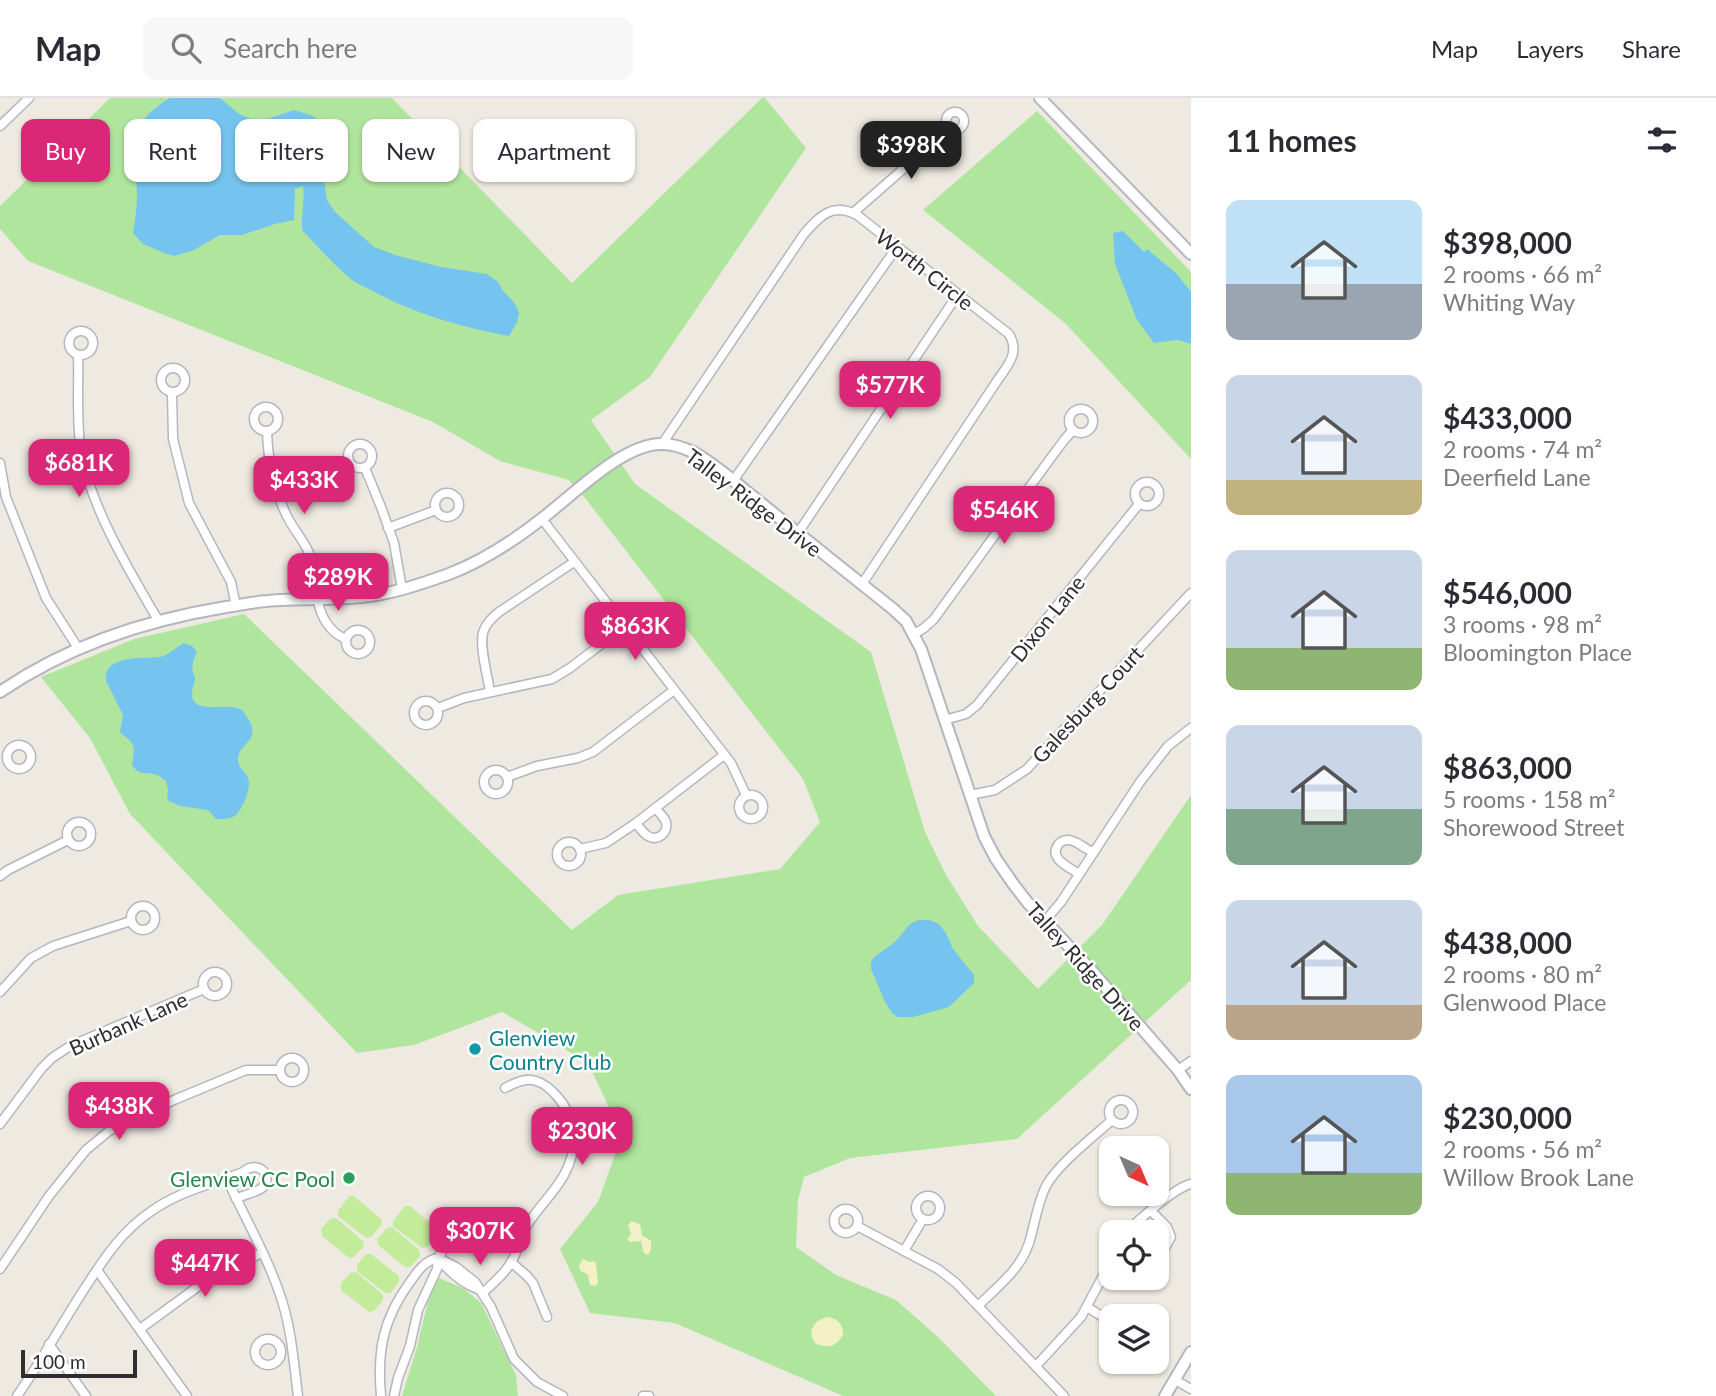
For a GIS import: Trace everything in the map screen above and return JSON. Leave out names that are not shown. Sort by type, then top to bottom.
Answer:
[{"type":"street","points":[[0,126],[29,98]]},
{"type":"street","points":[[1040,98],[1191,254]]},
{"type":"street","points":[[662,444],[815,221],[838,209],[853,213],[950,128]]},
{"type":"street","name":"Worth Circle","points":[[853,213],[1009,334],[1014,342],[1012,358],[862,584]]},
{"type":"street","points":[[733,481],[897,247]]},
{"type":"street","points":[[798,533],[958,294]]},
{"type":"street","points":[[78,355],[78,417],[82,454],[94,499],[129,570],[158,620]]},
{"type":"street","points":[[172,393],[173,439],[188,503],[231,582],[236,606]]},
{"type":"street","points":[[914,634],[934,619],[1073,430]]},
{"type":"street","points":[[267,431],[269,466],[289,520],[308,551],[317,580],[321,613],[328,625],[346,639]]},
{"type":"street","name":"Talley Ridge Drive","points":[[1,688],[78,648],[158,620],[267,601],[364,597],[402,589],[452,573],[494,552],[542,519],[611,464],[634,450],[649,445],[680,446],[695,453],[733,481],[905,621],[920,649],[984,836],[996,859],[1014,885],[1178,1070],[1191,1089]]},
{"type":"street","points":[[0,463],[6,497],[46,598],[78,648]]},
{"type":"street","points":[[365,468],[394,543],[402,589]]},
{"type":"street","name":"Dixon Lane","points":[[944,720],[966,714],[977,705],[1139,504]]},
{"type":"street","points":[[388,528],[436,510]]},
{"type":"street","points":[[542,519],[724,755],[746,795]]},
{"type":"street","points":[[490,692],[482,642],[483,631],[490,620],[575,562]]},
{"type":"street","name":"Galesburg Court","points":[[970,795],[995,790],[1027,769],[1191,593]]},
{"type":"street","points":[[438,708],[464,698],[552,679],[625,626]]},
{"type":"street","points":[[508,778],[537,766],[578,758],[593,752],[674,690]]},
{"type":"street","points":[[1045,921],[1061,902],[1140,782],[1168,746],[1191,728]]},
{"type":"street","points":[[580,849],[606,843],[724,755]]},
{"type":"street","points":[[0,770],[8,763]]},
{"type":"street","points":[[636,822],[651,838],[662,836],[667,827],[666,821],[655,807]]},
{"type":"street","points":[[0,876],[68,840]]},
{"type":"street","points":[[1079,874],[1060,861],[1057,846],[1061,842],[1071,840],[1094,852]]},
{"type":"street","points":[[0,992],[31,958],[53,946],[131,921]]},
{"type":"street","name":"Burbank Lane","points":[[0,1124],[41,1069],[69,1046],[204,989]]},
{"type":"street","points":[[1178,1070],[1191,1061]]},
{"type":"street","points":[[0,1269],[49,1196],[86,1150],[109,1131],[246,1070],[280,1070]]},
{"type":"street","points":[[481,1291],[504,1274],[523,1232],[564,1175],[575,1141],[574,1127],[569,1115],[552,1090],[538,1081],[522,1079],[505,1088]]},
{"type":"street","points":[[978,1306],[1018,1266],[1028,1245],[1037,1208],[1047,1184],[1066,1162],[1112,1120]]},
{"type":"street","points":[[17,1396],[97,1269],[129,1228],[154,1209],[180,1195],[227,1179],[252,1166],[262,1169],[265,1184],[236,1199]]},
{"type":"street","points":[[227,1179],[275,1282],[283,1306],[293,1351],[298,1396]]},
{"type":"street","points":[[1141,1220],[1191,1184]]},
{"type":"street","points":[[1151,1211],[1160,1220]]},
{"type":"street","points":[[904,1251],[923,1219]]},
{"type":"street","points":[[857,1226],[938,1269],[956,1283],[1064,1396]]},
{"type":"street","points":[[394,1396],[418,1310],[437,1269],[438,1258],[457,1229]]},
{"type":"street","points":[[140,1329],[211,1277],[261,1253]]},
{"type":"street","points":[[438,1258],[451,1274],[481,1291]]},
{"type":"street","points":[[381,1396],[381,1353],[390,1313],[414,1276],[428,1260],[438,1258],[456,1267],[475,1282],[491,1307],[514,1359],[537,1382],[563,1396]]},
{"type":"street","points":[[511,1262],[533,1283],[547,1317]]},
{"type":"street","points":[[97,1269],[187,1396]]},
{"type":"street","points":[[1036,1366],[1081,1317],[1099,1284]]},
{"type":"street","points":[[1087,1307],[1099,1314]]},
{"type":"street","points":[[49,1343],[86,1396]]},
{"type":"street","points":[[281,1350],[293,1351]]},
{"type":"street","points":[[1165,1396],[1191,1352]]},
{"type":"street","points":[[1175,1380],[1191,1389]]},
{"type":"street","points":[[643,1396],[649,1396]]},
{"type":"green space","points":[[110,98],[392,98],[412,119],[362,119],[362,182],[459,182],[459,167],[572,283],[762,98],[765,98],[806,148],[650,377],[591,420],[635,484],[871,652],[925,832],[946,875],[978,926],[1038,989],[1102,925],[1191,795],[1191,980],[1017,1139],[850,1158],[804,1177],[798,1200],[796,1247],[836,1275],[896,1300],[938,1337],[996,1396],[843,1396],[675,1323],[590,1313],[560,1249],[598,1202],[622,1135],[589,1065],[502,1012],[414,1045],[357,1053],[130,814],[90,738],[41,677],[134,639],[244,614],[572,930],[618,895],[780,869],[820,822],[803,779],[569,480],[500,461],[433,422],[28,261],[0,229],[0,206],[24,182],[110,182],[110,119],[89,119]]},
{"type":"green space","points":[[1037,111],[1191,272],[1191,459],[1065,323],[923,210]]},
{"type":"green space","points":[[349,1196],[354,1196],[381,1219],[382,1224],[371,1237],[366,1238],[338,1216],[338,1211]]},
{"type":"green space","points":[[405,1206],[410,1206],[437,1229],[438,1234],[427,1247],[422,1248],[393,1226],[393,1221]]},
{"type":"green space","points":[[331,1218],[336,1218],[363,1241],[364,1246],[354,1257],[349,1258],[322,1236],[321,1229]]},
{"type":"green space","points":[[392,1227],[419,1250],[420,1256],[410,1267],[405,1267],[378,1245],[377,1239],[387,1228]]},
{"type":"green space","points":[[366,1254],[371,1254],[399,1276],[399,1282],[390,1293],[385,1293],[357,1271],[357,1265]]},
{"type":"green space","points":[[356,1272],[383,1295],[383,1300],[374,1311],[369,1312],[341,1290],[341,1283],[350,1273]]},
{"type":"green space","points":[[439,1278],[463,1288],[481,1303],[516,1375],[518,1396],[402,1396],[431,1289]]},
{"type":"sand","points":[[631,1221],[640,1224],[642,1235],[651,1241],[649,1254],[646,1255],[643,1251],[641,1241],[630,1242],[627,1239],[631,1234],[628,1226]]},
{"type":"sand","points":[[583,1259],[596,1263],[596,1286],[590,1285],[588,1275],[580,1270],[579,1265]]},
{"type":"sand","points":[[829,1317],[840,1323],[843,1335],[831,1346],[823,1346],[815,1343],[811,1334],[816,1323]]},
{"type":"water","points":[[170,98],[220,98],[239,114],[252,119],[235,119],[235,182],[324,182],[327,200],[335,212],[374,247],[441,267],[487,274],[498,282],[519,313],[509,336],[421,313],[352,280],[302,230],[303,186],[295,189],[294,220],[242,235],[220,235],[194,250],[174,256],[143,244],[133,233],[136,182],[221,182],[221,119],[144,119]]},
{"type":"water","points":[[294,110],[316,119],[268,119]]},
{"type":"water","points":[[1123,231],[1144,252],[1147,249],[1176,273],[1191,292],[1191,344],[1178,340],[1154,343],[1137,320],[1115,264],[1113,233]]},
{"type":"water","points":[[184,643],[197,652],[192,668],[195,677],[193,700],[204,706],[237,708],[244,712],[252,727],[251,738],[241,750],[238,759],[248,778],[247,793],[240,810],[231,818],[216,819],[208,810],[180,806],[169,801],[166,781],[157,775],[135,769],[132,765],[133,746],[120,732],[123,715],[106,681],[107,672],[117,662],[163,656]]},
{"type":"water","points":[[919,920],[939,924],[953,949],[974,975],[974,983],[949,1007],[913,1017],[898,1017],[885,1002],[871,969],[871,962],[895,942],[910,924]]},
{"type":"place","name":"Glenview Country Club","points":[[475,1049]]},
{"type":"place","name":"Glenview CC Pool","points":[[349,1178]]}]
